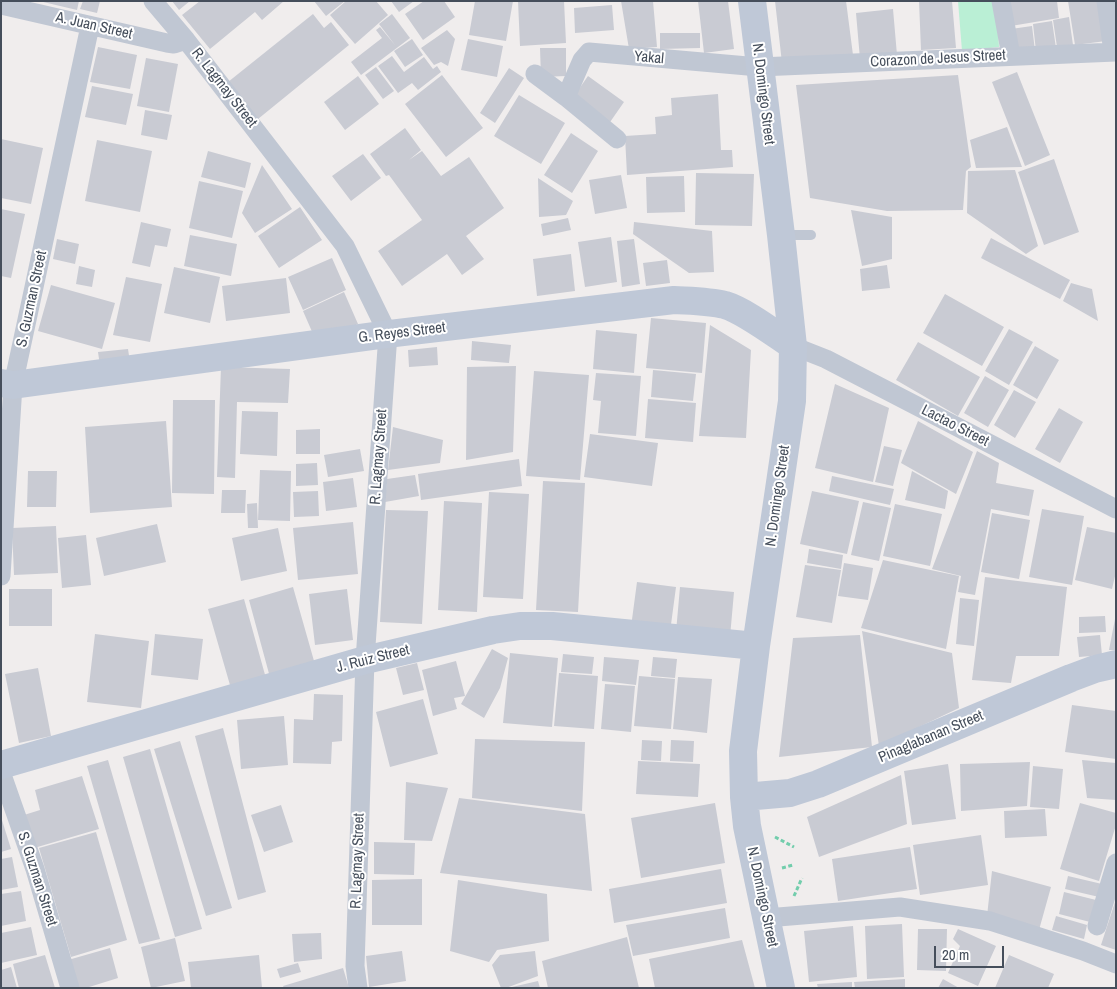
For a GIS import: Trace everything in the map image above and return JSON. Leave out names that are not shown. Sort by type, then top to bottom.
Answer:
[{"type":"street","name":"R. Lagmay Street","points":[[153,1],[186,40],[345,246],[388,334],[365,660],[355,966],[358,988]]},
{"type":"street","name":"N. Domingo Street","points":[[752,1],[793,346],[792,401],[756,646],[743,751],[744,797],[747,826],[781,988]]},
{"type":"street","points":[[1001,1],[1011,56]]},
{"type":"street","points":[[1106,1],[1114,52]]},
{"type":"street","name":"A. Juan Street","points":[[1,5],[167,43],[174,44],[186,40]]},
{"type":"street","name":"S. Guzman Street","points":[[1,576],[7,384],[90,26]]},
{"type":"street","name":"Yakal","points":[[566,97],[582,60],[589,52],[760,68]]},
{"type":"street","name":"Corazon de Jesus Street","points":[[760,68],[1114,52]]},
{"type":"street","points":[[535,74],[617,139]]},
{"type":"street","name":"G. Reyes Street","points":[[7,384],[388,334],[674,300],[727,306],[755,321],[793,346]]},
{"type":"street","name":"Lactao Street","points":[[793,346],[826,359],[1116,509]]},
{"type":"street","name":"J. Ruiz Street","points":[[1,765],[365,660],[493,630],[520,626],[552,626],[756,646]]},
{"type":"street","name":"Pinaglabanan Street","points":[[744,797],[790,793],[818,784],[1071,678],[1116,664]]},
{"type":"street","name":"S. Guzman Street","points":[[1,772],[36,869],[70,988]]},
{"type":"street","points":[[1097,926],[1116,863]]},
{"type":"street","points":[[766,918],[900,907],[990,921],[1116,964]]},
{"type":"lane","points":[[781,235],[811,235]]},
{"type":"path","points":[[772,836],[794,847]]},
{"type":"path","points":[[780,869],[793,865]]},
{"type":"path","points":[[792,900],[802,878]]},
{"type":"green space","points":[[958,1],[996,1],[999,47],[962,51]]},
{"type":"building","points":[[39,1],[79,1],[77,10]]},
{"type":"building","points":[[83,1],[100,1],[97,13],[80,9]]},
{"type":"building","points":[[172,1],[190,1],[179,10]]},
{"type":"building","points":[[200,1],[284,1],[262,20],[255,12],[210,49],[182,15]]},
{"type":"building","points":[[314,1],[345,1],[326,16]]},
{"type":"building","points":[[346,1],[376,1],[388,15],[355,44],[330,15]]},
{"type":"building","points":[[391,1],[414,1],[399,12]]},
{"type":"building","points":[[424,1],[444,1],[455,17],[423,40],[405,14]]},
{"type":"building","points":[[475,1],[513,1],[506,41],[469,35]]},
{"type":"building","points":[[518,1],[564,1],[566,43],[520,46]]},
{"type":"building","points":[[621,1],[653,1],[657,47],[629,49]]},
{"type":"building","points":[[698,1],[728,1],[734,49],[704,53]]},
{"type":"building","points":[[775,1],[846,1],[853,55],[782,63]]},
{"type":"building","points":[[919,1],[952,1],[956,48],[921,50]]},
{"type":"building","points":[[1007,1],[1057,1],[1059,18],[1011,26]]},
{"type":"building","points":[[1068,1],[1101,1],[1106,41],[1075,45]]},
{"type":"building","points":[[612,5],[614,30],[575,33],[574,8]]},
{"type":"building","points":[[893,9],[897,55],[860,59],[856,13]]},
{"type":"building","points":[[313,14],[324,28],[331,22],[349,45],[258,119],[228,82]]},
{"type":"building","points":[[392,14],[410,38],[361,75],[351,62],[382,38],[376,30],[380,27],[395,45],[379,24]]},
{"type":"building","points":[[1069,17],[1073,45],[1057,47],[1053,20]]},
{"type":"building","points":[[1052,21],[1056,48],[1036,51],[1033,24]]},
{"type":"building","points":[[1032,26],[1035,51],[1014,53],[1011,29]]},
{"type":"building","points":[[447,30],[455,39],[448,66],[441,62],[434,65],[421,48]]},
{"type":"building","points":[[660,33],[700,33],[700,48],[660,49]]},
{"type":"building","points":[[412,39],[423,55],[405,67],[394,51]]},
{"type":"building","points":[[468,39],[503,46],[497,77],[461,70]]},
{"type":"building","points":[[98,47],[137,55],[130,89],[90,82]]},
{"type":"building","points":[[540,48],[566,48],[566,76],[541,77]]},
{"type":"building","points":[[392,56],[404,72],[424,57],[433,69],[437,66],[441,72],[418,90],[412,83],[398,93],[378,66]]},
{"type":"building","points":[[146,58],[178,64],[169,112],[137,106]]},
{"type":"building","points":[[376,67],[394,91],[383,99],[365,75]]},
{"type":"building","points":[[509,68],[524,78],[495,123],[480,113]]},
{"type":"building","points":[[1017,72],[1050,155],[1025,166],[992,82]]},
{"type":"building","points":[[442,75],[483,128],[446,157],[405,104]]},
{"type":"building","points":[[958,75],[971,167],[966,171],[963,210],[887,211],[810,198],[796,85]]},
{"type":"building","points":[[358,76],[379,104],[345,130],[324,102]]},
{"type":"building","points":[[588,76],[624,102],[608,125],[572,99]]},
{"type":"building","points":[[92,86],[133,94],[126,125],[85,117]]},
{"type":"building","points":[[718,94],[721,150],[732,150],[733,167],[627,175],[625,136],[656,134],[655,117],[672,115],[671,98]]},
{"type":"building","points":[[519,95],[565,123],[541,164],[494,136]]},
{"type":"building","points":[[145,110],[172,115],[167,140],[141,135]]},
{"type":"building","points":[[1007,127],[1022,167],[976,168],[970,140]]},
{"type":"building","points":[[405,128],[421,150],[409,160],[422,151],[441,176],[469,157],[504,208],[466,236],[484,259],[462,275],[447,254],[402,286],[378,251],[422,220],[389,175],[386,176],[370,154]]},
{"type":"building","points":[[571,133],[598,151],[572,193],[544,175]]},
{"type":"building","points":[[1,139],[43,148],[31,204],[1,198]]},
{"type":"building","points":[[97,140],[152,151],[140,212],[85,201]]},
{"type":"building","points":[[208,151],[251,163],[245,188],[201,177]]},
{"type":"building","points":[[363,154],[381,178],[351,201],[332,176]]},
{"type":"building","points":[[1054,159],[1079,232],[1044,245],[1018,172]]},
{"type":"building","points":[[262,165],[292,209],[255,233],[242,213]]},
{"type":"building","points":[[1015,170],[1038,246],[1026,254],[967,213],[968,171]]},
{"type":"building","points":[[696,173],[754,174],[752,226],[695,225]]},
{"type":"building","points":[[621,175],[627,208],[595,214],[589,180]]},
{"type":"building","points":[[684,176],[685,212],[647,213],[646,177]]},
{"type":"building","points":[[538,178],[573,201],[566,215],[539,217]]},
{"type":"building","points":[[199,181],[243,191],[232,238],[189,228]]},
{"type":"building","points":[[300,207],[322,240],[279,268],[258,236]]},
{"type":"building","points":[[1,209],[25,214],[11,278],[1,276]]},
{"type":"building","points":[[851,210],[892,217],[892,259],[862,266]]},
{"type":"building","points":[[568,218],[571,230],[543,236],[541,224]]},
{"type":"building","points":[[141,222],[171,229],[167,247],[155,245],[150,267],[132,263]]},
{"type":"building","points":[[634,222],[712,231],[714,272],[689,273],[633,234]]},
{"type":"building","points":[[190,235],[237,244],[231,276],[184,266]]},
{"type":"building","points":[[611,237],[617,282],[585,287],[578,242]]},
{"type":"building","points":[[991,238],[1070,280],[1060,299],[981,258]]},
{"type":"building","points":[[57,239],[79,244],[75,264],[53,259]]},
{"type":"building","points":[[634,239],[640,284],[622,287],[617,241]]},
{"type":"building","points":[[571,254],[575,291],[537,296],[533,259]]},
{"type":"building","points":[[332,258],[346,290],[303,310],[288,277]]},
{"type":"building","points":[[667,260],[670,283],[646,286],[643,263]]},
{"type":"building","points":[[887,265],[890,288],[862,291],[860,269]]},
{"type":"building","points":[[79,266],[95,270],[92,287],[76,284]]},
{"type":"building","points":[[174,267],[220,277],[210,323],[164,313]]},
{"type":"building","points":[[126,277],[162,284],[150,342],[113,335]]},
{"type":"building","points":[[286,278],[290,313],[226,321],[222,286]]},
{"type":"building","points":[[1071,283],[1092,289],[1098,321],[1063,301]]},
{"type":"building","points":[[51,285],[115,303],[102,349],[38,331]]},
{"type":"building","points":[[344,292],[358,324],[317,343],[303,311]]},
{"type":"building","points":[[945,294],[1004,327],[982,366],[923,333]]},
{"type":"building","points":[[651,318],[706,323],[702,373],[646,368]]},
{"type":"building","points":[[710,325],[751,350],[746,438],[699,436]]},
{"type":"building","points":[[1009,329],[1033,342],[1009,385],[985,371]]},
{"type":"building","points":[[596,330],[637,334],[634,373],[593,369]]},
{"type":"building","points":[[472,341],[511,345],[509,363],[471,360]]},
{"type":"building","points":[[918,342],[980,377],[958,416],[896,380]]},
{"type":"building","points":[[1035,346],[1059,360],[1037,399],[1013,385]]},
{"type":"building","points":[[437,347],[438,365],[409,367],[408,350]]},
{"type":"building","points":[[128,349],[130,362],[100,366],[98,352]]},
{"type":"building","points":[[516,366],[513,452],[466,460],[467,367]]},
{"type":"building","points":[[221,367],[290,369],[288,403],[237,402],[235,478],[217,477]]},
{"type":"building","points":[[653,370],[696,374],[693,401],[651,397]]},
{"type":"building","points":[[534,371],[589,375],[580,480],[526,476]]},
{"type":"building","points":[[596,373],[641,376],[636,436],[598,433],[601,401],[593,400]]},
{"type":"building","points":[[985,376],[1009,390],[988,427],[964,413]]},
{"type":"building","points":[[835,384],[889,408],[873,482],[815,468]]},
{"type":"building","points":[[1014,390],[1036,402],[1015,438],[994,425]]},
{"type":"building","points":[[648,399],[696,403],[693,442],[645,438]]},
{"type":"building","points":[[173,400],[215,400],[214,494],[172,493]]},
{"type":"building","points":[[1059,408],[1083,422],[1060,463],[1035,449]]},
{"type":"building","points":[[242,411],[278,412],[277,456],[240,454]]},
{"type":"building","points":[[166,421],[172,507],[90,513],[85,427]]},
{"type":"building","points":[[918,421],[973,452],[956,494],[901,463]]},
{"type":"building","points":[[393,427],[443,440],[440,463],[388,470]]},
{"type":"building","points":[[320,429],[320,454],[296,454],[296,430]]},
{"type":"building","points":[[590,434],[658,443],[652,486],[584,477]]},
{"type":"building","points":[[884,446],[902,450],[893,486],[875,482]]},
{"type":"building","points":[[360,449],[364,471],[328,477],[324,455]]},
{"type":"building","points":[[977,451],[999,463],[996,483],[1034,490],[1029,516],[991,509],[975,595],[958,592],[961,576],[932,569]]},
{"type":"building","points":[[519,459],[522,486],[421,500],[418,474]]},
{"type":"building","points":[[317,463],[318,485],[296,486],[296,464]]},
{"type":"building","points":[[260,470],[291,471],[290,521],[258,520]]},
{"type":"building","points":[[28,471],[57,471],[56,507],[27,507]]},
{"type":"building","points":[[912,471],[948,491],[945,509],[905,500]]},
{"type":"building","points":[[415,475],[419,496],[385,502],[387,479]]},
{"type":"building","points":[[832,476],[894,489],[890,505],[829,491]]},
{"type":"building","points":[[353,478],[357,507],[326,511],[323,482]]},
{"type":"building","points":[[543,481],[585,483],[578,612],[536,610]]},
{"type":"building","points":[[222,490],[246,490],[245,513],[221,513]]},
{"type":"building","points":[[318,491],[319,516],[294,517],[293,492]]},
{"type":"building","points":[[812,491],[859,501],[847,554],[800,544]]},
{"type":"building","points":[[489,492],[529,494],[523,599],[483,597]]},
{"type":"building","points":[[444,501],[482,503],[477,612],[438,610]]},
{"type":"building","points":[[863,502],[891,508],[879,561],[851,555]]},
{"type":"building","points":[[257,503],[258,528],[248,528],[247,504]]},
{"type":"building","points":[[895,504],[942,514],[930,566],[883,556]]},
{"type":"building","points":[[1042,509],[1084,516],[1072,585],[1029,577]]},
{"type":"building","points":[[386,510],[428,511],[422,624],[380,622]]},
{"type":"building","points":[[992,513],[1030,520],[1019,579],[981,572]]},
{"type":"building","points":[[353,522],[358,574],[298,580],[293,528]]},
{"type":"building","points":[[157,524],[166,562],[104,576],[96,538]]},
{"type":"building","points":[[56,526],[58,573],[14,575],[12,528]]},
{"type":"building","points":[[1087,527],[1116,533],[1116,572],[1112,589],[1075,580]]},
{"type":"building","points":[[278,528],[287,571],[241,581],[232,538]]},
{"type":"building","points":[[86,535],[91,585],[62,588],[58,538]]},
{"type":"building","points":[[809,549],[843,555],[841,569],[807,563]]},
{"type":"building","points":[[883,560],[959,576],[946,649],[861,628]]},
{"type":"building","points":[[844,563],[873,568],[868,600],[838,596]]},
{"type":"building","points":[[805,565],[841,570],[832,623],[796,617]]},
{"type":"building","points":[[985,577],[1067,587],[1059,656],[1016,656],[1011,683],[972,680]]},
{"type":"building","points":[[637,582],[676,587],[670,632],[631,627]]},
{"type":"building","points":[[293,587],[316,668],[271,681],[249,600]]},
{"type":"building","points":[[680,587],[734,592],[730,637],[676,632]]},
{"type":"building","points":[[9,589],[52,589],[52,626],[9,626]]},
{"type":"building","points":[[347,589],[353,640],[315,645],[309,594]]},
{"type":"building","points":[[960,598],[979,600],[974,646],[956,644]]},
{"type":"building","points":[[244,599],[267,682],[232,692],[208,609]]},
{"type":"building","points":[[1105,616],[1106,632],[1079,633],[1079,617]]},
{"type":"building","points":[[1115,619],[1116,650],[1109,650]]},
{"type":"building","points":[[862,631],[952,653],[959,708],[879,746]]},
{"type":"building","points":[[95,634],[149,641],[141,708],[87,702]]},
{"type":"building","points":[[155,634],[203,639],[198,680],[151,675]]},
{"type":"building","points":[[860,635],[872,747],[779,757],[793,638]]},
{"type":"building","points":[[1100,635],[1102,655],[1079,657],[1077,637]]},
{"type":"building","points":[[492,649],[508,658],[500,688],[484,718],[461,704]]},
{"type":"building","points":[[510,653],[558,658],[552,727],[503,723]]},
{"type":"building","points":[[563,654],[594,657],[592,674],[561,672]]},
{"type":"building","points":[[604,657],[639,660],[636,685],[602,681]]},
{"type":"building","points":[[653,657],[677,659],[675,678],[651,676]]},
{"type":"building","points":[[456,661],[465,696],[454,698],[457,709],[433,716],[422,670]]},
{"type":"building","points":[[417,663],[424,690],[403,695],[396,668]]},
{"type":"building","points":[[38,668],[51,736],[19,743],[5,674]]},
{"type":"building","points":[[559,673],[598,676],[594,729],[554,726]]},
{"type":"building","points":[[639,676],[675,679],[671,729],[634,726]]},
{"type":"building","points":[[678,677],[712,679],[707,733],[673,729]]},
{"type":"building","points":[[605,684],[635,686],[631,732],[601,729]]},
{"type":"building","points":[[314,694],[343,695],[342,741],[332,742],[331,764],[293,763],[294,719],[313,720]]},
{"type":"building","points":[[423,699],[438,754],[390,767],[376,712]]},
{"type":"building","points":[[1072,705],[1116,711],[1116,759],[1065,752]]},
{"type":"building","points":[[284,716],[288,765],[241,769],[237,720]]},
{"type":"building","points":[[223,728],[266,892],[238,900],[195,736]]},
{"type":"building","points":[[475,739],[585,742],[582,811],[472,798]]},
{"type":"building","points":[[642,740],[662,741],[661,761],[641,760]]},
{"type":"building","points":[[671,740],[694,741],[693,762],[670,761]]},
{"type":"building","points":[[180,741],[232,908],[206,916],[154,749]]},
{"type":"building","points":[[150,749],[202,929],[175,937],[123,757]]},
{"type":"building","points":[[108,760],[160,939],[139,944],[87,766]]},
{"type":"building","points":[[1082,760],[1116,763],[1116,800],[1087,798]]},
{"type":"building","points":[[638,761],[700,764],[698,797],[636,794]]},
{"type":"building","points":[[1030,762],[1027,806],[961,811],[960,764]]},
{"type":"building","points":[[948,764],[956,819],[912,825],[904,771]]},
{"type":"building","points":[[1033,766],[1063,769],[1059,809],[1030,807]]},
{"type":"building","points":[[901,775],[907,824],[819,857],[807,817]]},
{"type":"building","points":[[82,776],[99,829],[34,848],[24,815],[40,810],[35,790]]},
{"type":"building","points":[[406,782],[448,788],[432,841],[404,840]]},
{"type":"building","points":[[459,798],[585,814],[592,891],[440,873]]},
{"type":"building","points":[[715,803],[725,863],[641,878],[631,818]]},
{"type":"building","points":[[1080,803],[1116,813],[1116,825],[1099,881],[1060,869]]},
{"type":"building","points":[[281,805],[293,842],[264,852],[251,815]]},
{"type":"building","points":[[1045,809],[1047,836],[1005,838],[1004,811]]},
{"type":"building","points":[[1,817],[11,849],[1,852]]},
{"type":"building","points":[[96,832],[127,940],[71,957],[39,848]]},
{"type":"building","points":[[981,835],[988,885],[920,895],[913,845]]},
{"type":"building","points":[[374,842],[415,843],[414,875],[374,874]]},
{"type":"building","points":[[910,847],[917,889],[838,901],[832,859]]},
{"type":"building","points":[[12,857],[18,887],[1,890],[1,859]]},
{"type":"building","points":[[721,869],[727,903],[614,923],[609,889]]},
{"type":"building","points":[[992,871],[1051,887],[1039,930],[987,916]]},
{"type":"building","points":[[1068,876],[1102,884],[1099,897],[1065,889]]},
{"type":"building","points":[[422,879],[422,925],[372,925],[372,880]]},
{"type":"building","points":[[458,880],[547,894],[549,941],[497,950],[489,962],[450,951]]},
{"type":"building","points":[[21,891],[26,921],[1,926],[1,894]]},
{"type":"building","points":[[1064,892],[1096,900],[1090,922],[1059,914]]},
{"type":"building","points":[[1116,902],[1116,950],[1101,945]]},
{"type":"building","points":[[725,908],[730,938],[633,956],[626,925]]},
{"type":"building","points":[[1056,916],[1087,925],[1084,939],[1052,930]]},
{"type":"building","points":[[902,924],[904,977],[867,979],[865,926]]},
{"type":"building","points":[[853,926],[857,977],[809,982],[804,931]]},
{"type":"building","points":[[31,927],[37,955],[1,963],[1,933]]},
{"type":"building","points":[[918,929],[947,929],[946,971],[917,970]]},
{"type":"building","points":[[958,929],[996,946],[978,986],[948,973],[960,946],[953,939]]},
{"type":"building","points":[[321,933],[322,959],[294,962],[292,934]]},
{"type":"building","points":[[627,937],[639,988],[548,988],[542,961]]},
{"type":"building","points":[[175,938],[185,981],[151,988],[141,947]]},
{"type":"building","points":[[742,940],[755,988],[655,988],[649,959]]},
{"type":"building","points":[[110,948],[118,978],[86,988],[75,988],[68,960]]},
{"type":"building","points":[[402,951],[406,981],[369,987],[366,956]]},
{"type":"building","points":[[535,951],[538,976],[506,988],[501,988],[492,965],[500,955]]},
{"type":"building","points":[[45,955],[55,988],[19,988],[13,964]]},
{"type":"building","points":[[259,955],[262,988],[191,988],[188,962]]},
{"type":"building","points":[[1009,955],[1054,974],[1048,988],[995,988]]},
{"type":"building","points":[[298,963],[301,972],[280,978],[277,969]]},
{"type":"building","points":[[11,967],[17,988],[1,988],[1,970]]},
{"type":"building","points":[[343,968],[349,988],[284,988],[283,986]]},
{"type":"building","points":[[905,979],[905,988],[855,988],[854,982]]},
{"type":"building","points":[[943,979],[959,988],[938,988]]},
{"type":"building","points":[[538,981],[540,988],[512,988],[512,987]]},
{"type":"building","points":[[852,982],[852,988],[818,988],[817,984]]}]
